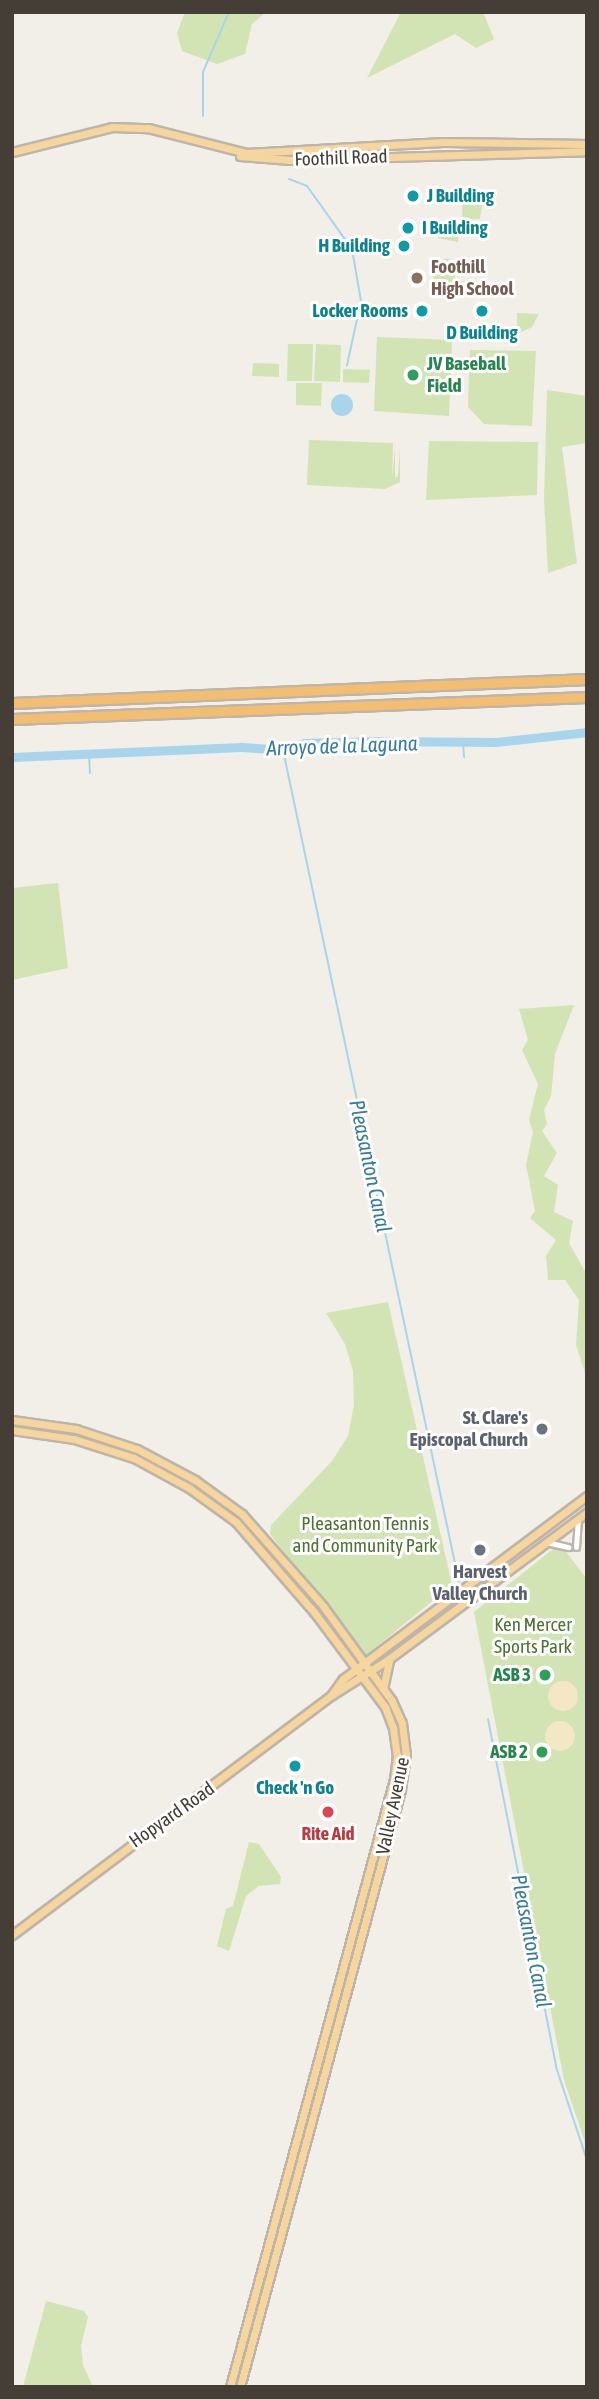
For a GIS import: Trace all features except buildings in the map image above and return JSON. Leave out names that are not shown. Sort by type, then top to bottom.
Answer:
[{"type":"highway","points":[[12,703],[587,679]]},
{"type":"highway","points":[[12,719],[587,697]]},
{"type":"main road","name":"Foothill Road","points":[[12,152],[99,129],[148,128],[246,153],[443,142],[587,144]]},
{"type":"main road","name":"Foothill Road","points":[[99,129],[138,131],[259,159],[587,151]]},
{"type":"main road","name":"Valley Avenue","points":[[12,1420],[98,1435],[158,1458],[195,1480],[265,1536],[355,1650],[402,1723],[405,1773],[240,2387]]},
{"type":"main road","name":"Valley Avenue","points":[[12,1430],[96,1445],[153,1467],[189,1488],[252,1538],[342,1649],[376,1695],[393,1728],[397,1755],[394,1779],[230,2387]]},
{"type":"main road","name":"Hopyard Road","points":[[332,1695],[344,1678],[587,1496]]},
{"type":"main road","name":"Hopyard Road","points":[[12,1935],[332,1695],[363,1678],[587,1512]]},
{"type":"main road","points":[[342,1649],[348,1665],[344,1678]]},
{"type":"main road","points":[[355,1650],[381,1651]]},
{"type":"main road","points":[[383,1690],[383,1673],[389,1659]]},
{"type":"main road","points":[[348,1688],[376,1695]]},
{"type":"street","points":[[576,1547],[573,1535],[579,1518]]},
{"type":"street","points":[[546,1542],[568,1547]]},
{"type":"green space","points":[[185,12],[266,12],[252,24],[245,54],[217,64],[182,51],[177,33]]},
{"type":"green space","points":[[401,12],[483,12],[494,39],[476,48],[455,34],[367,78]]},
{"type":"green space","points":[[463,190],[484,193],[480,219],[462,220]]},
{"type":"green space","points":[[434,222],[458,224],[458,242],[438,238]]},
{"type":"green space","points":[[448,258],[453,263],[457,289],[443,289],[433,277],[435,262]]},
{"type":"green space","points":[[517,313],[539,314],[532,327],[517,334]]},
{"type":"green space","name":"JV Baseball Field","points":[[377,337],[452,340],[449,416],[374,411]]},
{"type":"green space","points":[[288,344],[313,344],[312,381],[287,381]]},
{"type":"green space","points":[[316,344],[341,345],[340,382],[314,381]]},
{"type":"green space","points":[[470,350],[536,351],[532,426],[484,424],[468,407]]},
{"type":"green space","points":[[253,363],[279,364],[279,377],[252,376]]},
{"type":"green space","points":[[343,369],[370,370],[369,383],[343,382]]},
{"type":"green space","points":[[296,383],[322,383],[321,406],[296,405]]},
{"type":"green space","points":[[547,390],[587,396],[587,443],[562,447],[577,563],[548,573],[544,499]]},
{"type":"green space","points":[[309,440],[393,443],[392,478],[395,448],[395,478],[398,476],[400,448],[400,482],[385,489],[307,485]]},
{"type":"green space","points":[[429,441],[538,442],[537,495],[426,500]]},
{"type":"green space","points":[[58,883],[68,968],[12,980],[12,888]]},
{"type":"green space","points":[[574,1005],[555,1054],[551,1096],[544,1110],[547,1124],[542,1131],[557,1153],[544,1176],[558,1185],[554,1212],[573,1221],[569,1243],[587,1275],[587,1379],[576,1345],[579,1300],[565,1280],[548,1280],[546,1256],[556,1240],[530,1218],[535,1211],[526,1165],[533,1132],[529,1120],[538,1084],[522,1050],[528,1040],[519,1009]]},
{"type":"green space","name":"Pleasanton Tennis and Community Park","points":[[388,1302],[452,1585],[365,1656],[270,1534],[271,1525],[332,1461],[348,1436],[354,1405],[353,1371],[345,1344],[326,1313]]},
{"type":"green space","name":"Ken Mercer Sports Park","points":[[553,1549],[564,1549],[587,1579],[587,2148],[564,2080],[474,1612]]},
{"type":"green space","points":[[249,1842],[259,1844],[281,1877],[280,1884],[259,1886],[246,1896],[229,1951],[217,1946],[226,1909],[233,1906]]},
{"type":"green space","points":[[46,2301],[84,2311],[88,2317],[81,2346],[83,2365],[93,2387],[23,2387]]},
{"type":"sand","points":[[563,1681],[574,1685],[578,1696],[574,1707],[563,1711],[552,1707],[548,1696],[552,1685]]},
{"type":"sand","points":[[560,1721],[571,1725],[575,1736],[571,1747],[560,1751],[549,1747],[545,1736],[549,1725]]},
{"type":"water","points":[[342,394],[350,397],[353,405],[350,413],[342,416],[334,413],[331,405],[334,397]]},
{"type":"waterway","points":[[203,116],[203,72],[229,12]]},
{"type":"waterway","points":[[289,179],[307,186],[352,249],[361,301],[347,365]]},
{"type":"waterway","name":"Arroyo de la Laguna","points":[[12,757],[242,747],[283,750],[305,743],[496,742],[587,732]]},
{"type":"waterway","points":[[463,742],[464,757]]},
{"type":"waterway","name":"Pleasanton Canal","points":[[283,750],[459,1582]]},
{"type":"waterway","points":[[89,754],[90,773]]},
{"type":"waterway","name":"Pleasanton Canal","points":[[488,1719],[557,2070],[587,2160]]},
{"type":"place","name":"J Building","points":[[413,196]]},
{"type":"place","name":"I Building","points":[[408,228]]},
{"type":"place","name":"H Building","points":[[404,246]]},
{"type":"place","name":"Foothill High School","points":[[417,278]]},
{"type":"place","name":"Locker Rooms","points":[[422,311]]},
{"type":"place","name":"D Building","points":[[482,311]]},
{"type":"place","name":"JV Baseball Field","points":[[413,375]]},
{"type":"place","name":"St. Clare's Episcopal Church","points":[[542,1429]]},
{"type":"place","name":"Harvest Valley Church","points":[[480,1550]]},
{"type":"place","name":"ASB 3","points":[[545,1675]]},
{"type":"place","name":"ASB 2","points":[[542,1752]]},
{"type":"place","name":"Check 'n Go","points":[[295,1766]]},
{"type":"place","name":"Rite Aid","points":[[328,1812]]}]
